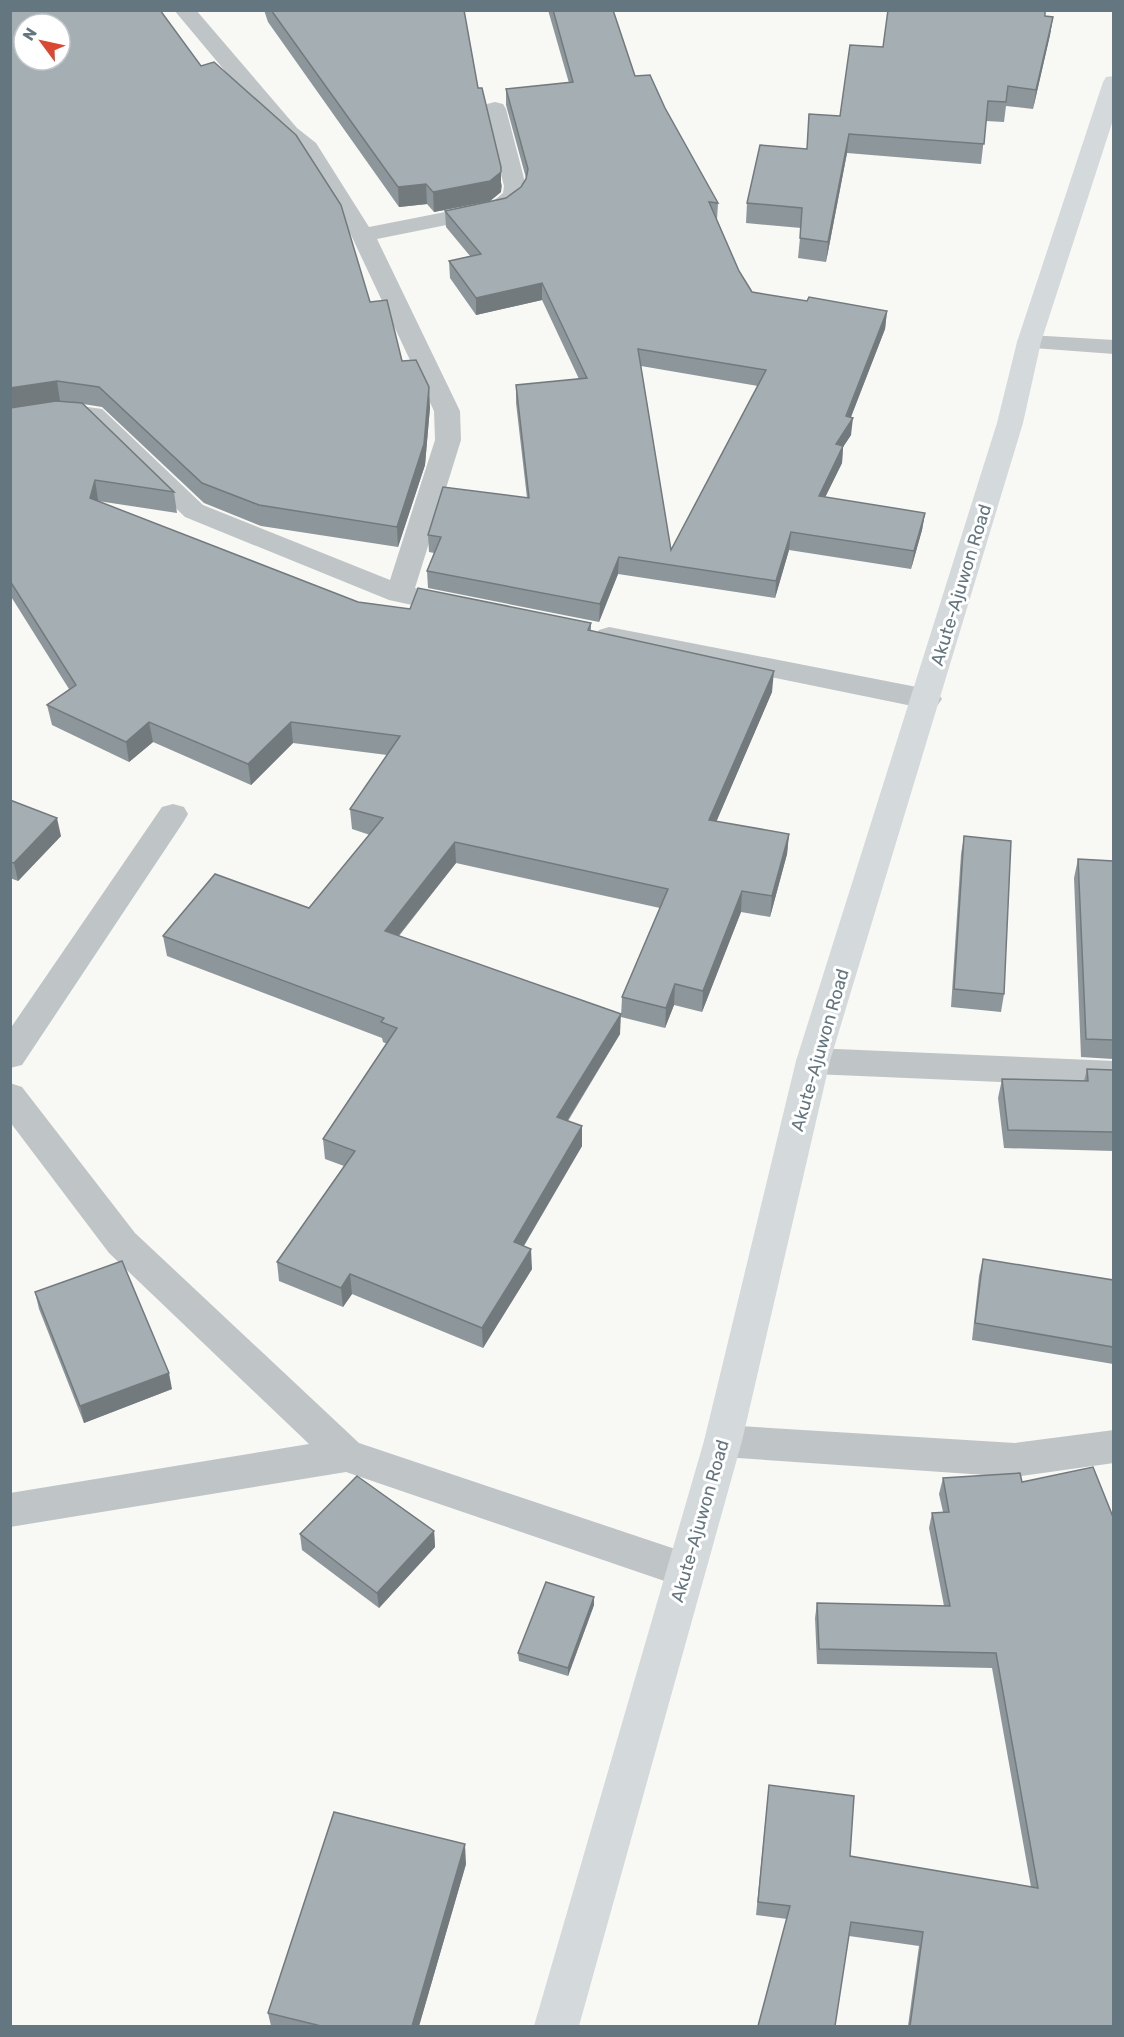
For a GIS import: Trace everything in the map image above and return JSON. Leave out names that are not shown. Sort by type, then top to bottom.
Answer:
[{"type":"main road","name":"Akute-Ajuwon Road","points":[[556,2026],[723,1442],[813,1061],[927,699],[1010,423],[1029,342],[1113,82]]},
{"type":"street","points":[[184,10],[289,133],[308,148],[363,235],[447,411],[448,440],[399,594]]},
{"type":"street","points":[[363,235],[498,208],[508,202],[514,196],[515,186],[495,110]]},
{"type":"street","points":[[1029,342],[1113,347]]},
{"type":"street","points":[[10,419],[60,411],[93,414],[194,511],[399,594],[481,610]]},
{"type":"street","points":[[586,632],[927,699]]},
{"type":"street","points":[[10,1056],[173,814]]},
{"type":"street","points":[[813,1061],[1113,1074]]},
{"type":"street","points":[[10,1096],[122,1243],[346,1455],[685,1570]]},
{"type":"street","points":[[723,1442],[1015,1460],[1113,1446]]},
{"type":"street","points":[[10,1509],[346,1455]]},
{"type":"building","points":[[10,10],[160,10],[201,66],[214,62],[296,135],[341,205],[370,302],[387,300],[402,361],[416,360],[429,387],[424,444],[397,527],[259,505],[202,483],[99,387],[57,381],[10,388]]},
{"type":"building","points":[[271,10],[464,10],[478,88],[482,88],[501,172],[490,181],[433,192],[426,184],[398,187]]},
{"type":"building","points":[[553,10],[613,10],[635,76],[650,75],[665,108],[718,203],[709,202],[739,271],[752,292],[807,301],[809,297],[887,311],[846,416],[853,418],[836,444],[843,446],[819,496],[925,513],[914,551],[791,532],[776,581],[619,557],[600,604],[427,571],[441,537],[428,535],[443,487],[529,498],[516,385],[587,378],[542,283],[476,298],[449,261],[481,254],[445,211],[506,198],[521,187],[526,179],[528,169],[506,89],[573,82]],"holes":[[[638,349],[766,370],[671,550]]]},
{"type":"building","points":[[888,10],[1045,10],[1045,16],[1053,17],[1036,90],[1008,86],[1006,102],[988,101],[984,144],[849,134],[828,242],[800,238],[802,208],[747,203],[760,145],[807,149],[809,114],[840,116],[850,45],[883,47]]},
{"type":"building","points":[[56,401],[82,403],[174,492],[95,480],[90,498],[358,602],[410,609],[418,588],[591,623],[588,630],[774,671],[709,820],[789,834],[772,896],[742,891],[703,991],[675,984],[666,1008],[622,997],[668,889],[455,842],[385,931],[621,1014],[557,1117],[582,1126],[514,1242],[531,1249],[482,1328],[350,1274],[341,1288],[277,1262],[355,1151],[323,1139],[397,1028],[381,1022],[384,1018],[163,936],[215,874],[309,908],[383,818],[350,809],[400,736],[291,722],[248,764],[149,722],[126,742],[47,705],[76,685],[10,581],[10,408]]},
{"type":"building","points":[[10,800],[57,818],[14,863],[10,862]]},
{"type":"building","points":[[964,836],[1011,841],[1004,994],[954,989]]},
{"type":"building","points":[[1078,859],[1113,861],[1113,1040],[1086,1039]]},
{"type":"building","points":[[1087,1069],[1113,1070],[1113,1132],[1008,1130],[1002,1079],[1088,1081]]},
{"type":"building","points":[[983,1259],[1113,1280],[1113,1347],[975,1323]]},
{"type":"building","points":[[122,1261],[169,1373],[80,1406],[35,1292]]},
{"type":"building","points":[[1093,1467],[1113,1517],[1113,2026],[910,2026],[923,1932],[851,1922],[835,2026],[758,2026],[790,1906],[758,1902],[769,1785],[854,1796],[850,1856],[1038,1888],[996,1653],[819,1649],[817,1603],[950,1606],[932,1513],[949,1512],[943,1478],[1020,1473],[1022,1482]]},
{"type":"building","points":[[357,1476],[434,1531],[377,1593],[300,1534]]},
{"type":"building","points":[[546,1582],[594,1597],[568,1668],[518,1653]]},
{"type":"building","points":[[334,1812],[465,1844],[412,2026],[321,2026],[268,2013]]}]
